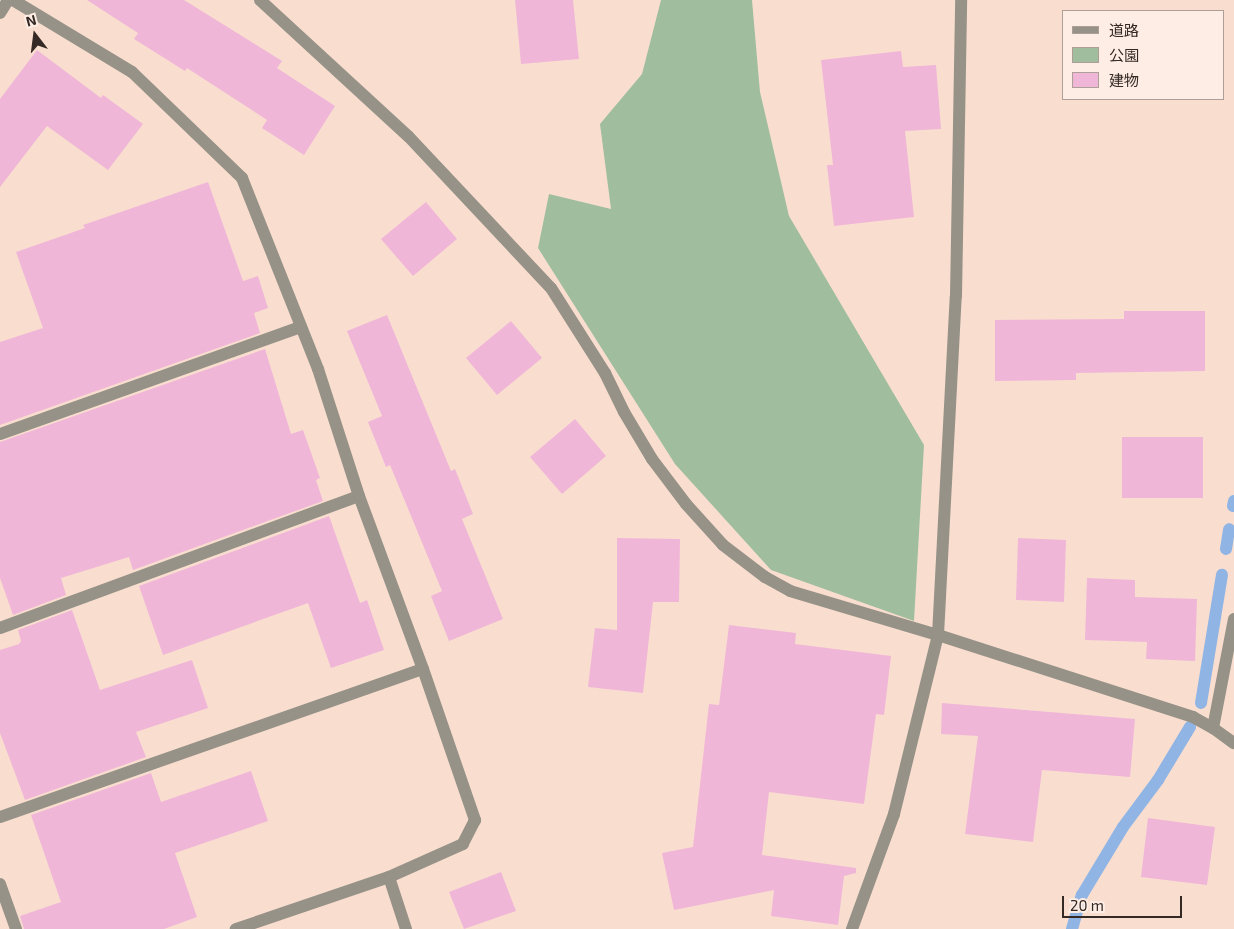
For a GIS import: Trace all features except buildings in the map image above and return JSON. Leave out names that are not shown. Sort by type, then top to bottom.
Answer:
[{"type":"street","points":[[0,13],[8,0]]},
{"type":"street","points":[[13,0],[132,72],[242,178],[318,369],[359,496],[423,669],[475,820],[463,844],[389,877],[236,929]]},
{"type":"street","points":[[260,0],[409,137],[552,288],[605,373],[624,412],[652,459],[686,504],[723,545],[765,576],[790,591],[938,635],[1193,717],[1234,743]]},
{"type":"street","points":[[852,929],[894,814],[938,635],[956,296],[961,0]]},
{"type":"street","points":[[0,434],[302,327]]},
{"type":"street","points":[[0,628],[359,496]]},
{"type":"street","points":[[1213,728],[1234,619]]},
{"type":"street","points":[[0,817],[423,669]]},
{"type":"street","points":[[389,877],[406,929]]},
{"type":"street","points":[[0,884],[16,929]]},
{"type":"green space","points":[[661,0],[752,0],[760,92],[789,216],[924,445],[914,621],[771,570],[675,464],[538,248],[549,194],[611,209],[600,124],[642,74]]},
{"type":"waterway","points":[[1233,506],[1234,501]]},
{"type":"waterway","points":[[1226,549],[1229,529]]},
{"type":"waterway","points":[[1201,703],[1222,575]]},
{"type":"waterway","points":[[1072,929],[1082,895],[1123,827],[1158,780],[1190,727]]}]
